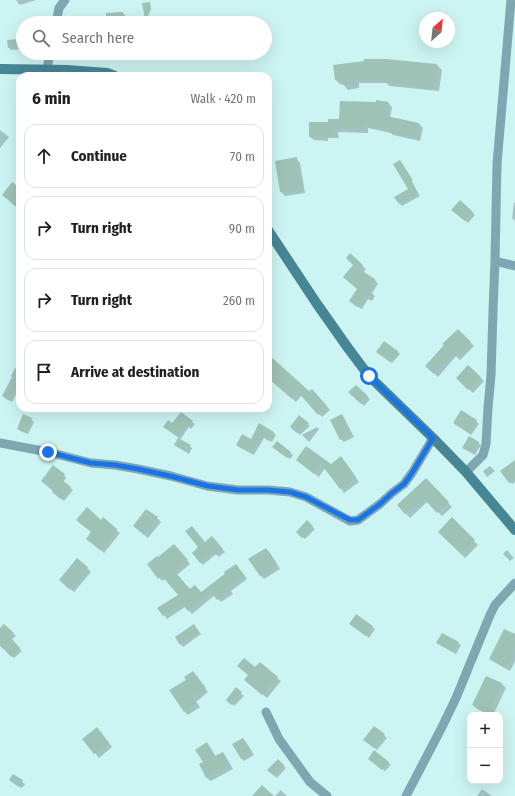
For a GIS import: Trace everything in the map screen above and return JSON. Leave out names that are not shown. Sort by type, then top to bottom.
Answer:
[{"type":"main road","points":[[0,69],[47,69],[89,72]]},
{"type":"main road","points":[[272,236],[317,304],[369,376],[466,472],[515,530]]},
{"type":"street","points":[[57,16],[59,8],[65,0]]},
{"type":"street","points":[[466,472],[483,455],[486,444],[491,375],[497,164],[511,0]]},
{"type":"street","points":[[47,69],[49,60]]},
{"type":"street","points":[[495,260],[515,266]]},
{"type":"street","points":[[0,443],[48,452],[91,463],[138,469],[208,486],[238,490],[290,492],[306,497],[345,518],[350,520],[358,520],[404,484],[433,438]]},
{"type":"street","points":[[406,796],[456,698],[490,614],[495,605],[515,583]]},
{"type":"street","points":[[266,712],[283,745],[310,782],[327,796]]},
{"type":"building","points":[[150,2],[151,7],[146,16],[144,16],[142,3]]},
{"type":"building","points":[[123,12],[123,16],[106,16],[106,13]]},
{"type":"building","points":[[16,39],[16,47],[8,48],[7,40]]},
{"type":"building","points":[[364,59],[386,59],[437,64],[435,87],[384,82],[384,78],[355,79],[355,84],[343,85],[342,80],[335,80],[333,65],[364,61]]},
{"type":"building","points":[[376,100],[389,102],[386,116],[419,123],[417,138],[388,132],[389,130],[365,125],[364,129],[335,129],[335,134],[325,135],[325,137],[309,137],[309,122],[328,122],[328,119],[339,119],[340,101],[376,102]]},
{"type":"building","points":[[297,157],[301,189],[280,192],[275,161]]},
{"type":"building","points":[[400,160],[418,193],[399,204],[394,197],[408,189],[393,164]]},
{"type":"building","points":[[12,182],[16,185],[16,207],[2,195]]},
{"type":"building","points":[[460,200],[473,212],[465,221],[451,210]]},
{"type":"building","points":[[350,253],[363,265],[359,269],[375,279],[369,290],[372,292],[368,298],[365,296],[358,307],[349,301],[357,289],[343,277],[353,265],[346,258]]},
{"type":"building","points":[[458,329],[471,342],[456,357],[452,354],[434,374],[425,366],[444,345],[442,344]]},
{"type":"building","points":[[384,341],[398,351],[390,362],[376,352]]},
{"type":"building","points":[[272,358],[309,391],[312,389],[327,406],[318,415],[298,392],[292,399],[272,382]]},
{"type":"building","points":[[468,365],[481,377],[468,390],[456,378]]},
{"type":"building","points":[[15,368],[16,387],[9,400],[2,396],[12,377],[11,376]]},
{"type":"building","points":[[356,385],[368,396],[361,404],[348,392]]},
{"type":"building","points":[[461,410],[477,420],[469,433],[453,423]]},
{"type":"building","points":[[181,412],[193,421],[188,427],[186,426],[178,437],[163,427],[168,420],[172,423]]},
{"type":"building","points":[[23,414],[32,418],[26,433],[17,429]]},
{"type":"building","points":[[342,414],[352,434],[340,440],[330,420]]},
{"type":"building","points":[[299,415],[309,423],[297,433],[290,427]]},
{"type":"building","points":[[259,423],[274,432],[269,441],[261,436],[252,454],[236,445],[242,434],[251,439]]},
{"type":"building","points":[[469,436],[479,442],[473,453],[462,448]]},
{"type":"building","points":[[178,438],[191,445],[186,452],[174,445]]},
{"type":"building","points":[[277,441],[291,452],[287,458],[272,447]]},
{"type":"building","points":[[306,446],[331,464],[341,456],[356,477],[340,489],[321,464],[314,474],[296,460]]},
{"type":"building","points":[[515,460],[515,478],[509,483],[500,471]]},
{"type":"building","points":[[53,465],[65,474],[61,479],[71,487],[61,499],[41,481]]},
{"type":"building","points":[[426,478],[449,502],[437,513],[423,498],[405,514],[397,505]]},
{"type":"building","points":[[87,507],[101,520],[103,517],[117,529],[100,550],[86,539],[91,532],[76,520]]},
{"type":"building","points":[[146,509],[158,517],[144,535],[133,526]]},
{"type":"building","points":[[452,517],[475,540],[461,554],[438,532]]},
{"type":"building","points":[[307,520],[313,526],[302,538],[296,532]]},
{"type":"building","points":[[192,526],[205,542],[212,536],[223,549],[216,555],[213,552],[200,563],[192,553],[198,547],[185,531]]},
{"type":"building","points":[[174,544],[188,560],[175,572],[190,589],[195,585],[201,592],[225,574],[224,572],[236,564],[245,576],[228,587],[230,590],[217,600],[211,592],[188,611],[182,604],[163,616],[157,608],[178,595],[162,576],[158,579],[147,564]]},
{"type":"building","points":[[266,548],[277,564],[260,576],[248,559]]},
{"type":"building","points":[[77,558],[88,567],[69,589],[59,580]]},
{"type":"building","points":[[356,614],[373,626],[366,636],[349,624]]},
{"type":"building","points":[[4,624],[14,633],[10,637],[20,648],[11,657],[0,645],[0,628]]},
{"type":"building","points":[[194,624],[199,632],[180,645],[175,637]]},
{"type":"building","points":[[504,629],[515,634],[515,650],[506,668],[489,659]]},
{"type":"building","points":[[442,633],[459,642],[453,652],[436,643]]},
{"type":"building","points":[[244,658],[255,667],[260,662],[278,677],[262,695],[244,680],[248,675],[237,666]]},
{"type":"building","points":[[193,671],[206,688],[193,698],[197,704],[184,712],[169,690],[186,680],[184,677]]},
{"type":"building","points":[[486,676],[502,683],[489,712],[472,705]]},
{"type":"building","points":[[236,687],[242,692],[231,705],[226,700]]},
{"type":"building","points":[[374,726],[385,734],[374,748],[363,740]]},
{"type":"building","points":[[97,727],[109,743],[94,754],[82,739]]},
{"type":"building","points":[[243,738],[252,752],[241,759],[232,744]]},
{"type":"building","points":[[207,742],[215,756],[223,752],[230,765],[206,778],[199,764],[203,762],[195,750]]},
{"type":"building","points":[[374,750],[389,762],[382,770],[368,759]]},
{"type":"building","points":[[278,759],[284,765],[274,776],[267,770]]},
{"type":"building","points":[[13,774],[23,780],[19,787],[9,780]]},
{"type":"building","points":[[262,785],[274,796],[252,796]]},
{"type":"route","points":[[48,452],[91,463],[138,469],[208,486],[238,490],[290,492],[306,497],[340,516],[350,520],[358,520],[404,484],[433,438],[369,376]]}]
